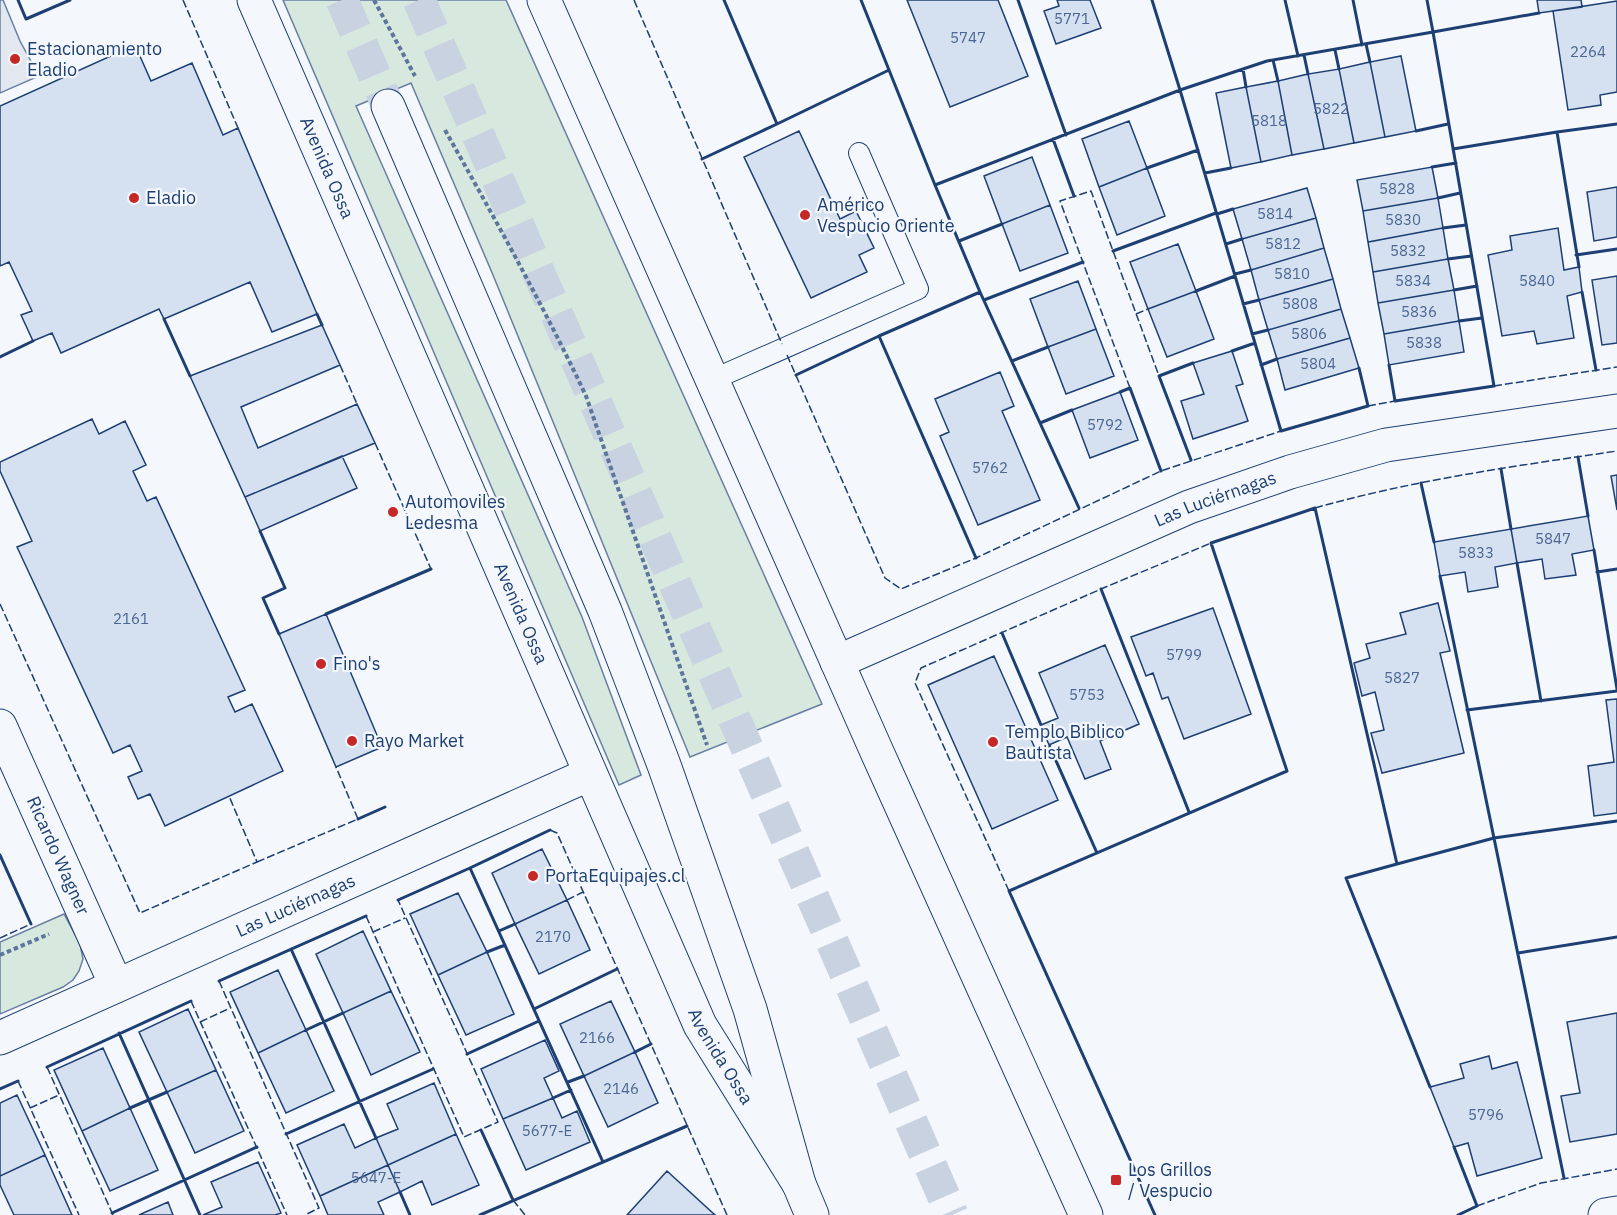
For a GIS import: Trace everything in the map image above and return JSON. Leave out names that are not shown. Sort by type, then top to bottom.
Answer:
[{"type":"main road","name":"Avenida Ossa","points":[[254,0],[700,1025],[799,1184],[813,1215]]},
{"type":"main road","points":[[544,0],[837,662],[1086,1215]]},
{"type":"main road","points":[[388,106],[605,611],[647,721],[750,1010],[799,1184]]},
{"type":"main road","name":"Las Luciérnagas","points":[[837,662],[1189,507],[1290,472],[1386,445],[1617,411]]},
{"type":"main road","name":"Ricardo Wagner","points":[[0,726],[116,985]]},
{"type":"main road","name":"Las Luciérnagas","points":[[0,1038],[590,774]]},
{"type":"main road","points":[[1605,1215],[1617,1213]]},
{"type":"lane","points":[[712,380],[918,290],[859,153]]},
{"type":"path","points":[[374,0],[416,79]]},
{"type":"path","points":[[444,129],[506,238],[586,396],[707,745]]},
{"type":"shaded area","name":"Estacionamiento Eladio","points":[[0,0],[3,0],[20,41],[39,76],[0,93]]},
{"type":"shaded area","points":[[283,0],[506,0],[822,704],[690,757],[493,275],[411,83],[356,106],[582,617],[641,775],[619,785]]},
{"type":"shaded area","points":[[64,914],[80,944],[83,959],[79,971],[73,980],[63,987],[0,1014],[0,942]]},
{"type":"building","points":[[907,0],[998,0],[1028,76],[950,107]]},
{"type":"building","points":[[1057,0],[1090,0],[1101,28],[1056,44],[1044,11],[1059,6]]},
{"type":"building","points":[[1537,0],[1581,0],[1582,7],[1539,13]]},
{"type":"building","points":[[1617,1],[1617,92],[1600,95],[1601,105],[1568,110],[1553,11]]},
{"type":"building","name":"Eladio","points":[[135,45],[151,81],[192,63],[223,135],[238,128],[317,314],[272,332],[250,282],[164,319],[159,309],[61,353],[52,333],[33,341],[21,315],[32,311],[9,262],[0,266],[0,106]]},
{"type":"building","points":[[1401,56],[1416,131],[1385,137],[1370,62]]},
{"type":"building","points":[[1370,62],[1385,137],[1354,143],[1339,69]]},
{"type":"building","points":[[1339,69],[1354,143],[1324,149],[1308,74]]},
{"type":"building","points":[[1308,74],[1324,149],[1292,155],[1278,81]]},
{"type":"building","points":[[1278,81],[1292,155],[1261,162],[1246,87]]},
{"type":"building","points":[[1246,87],[1261,162],[1231,168],[1216,93]]},
{"type":"building","points":[[1129,121],[1147,168],[1099,187],[1082,139]]},
{"type":"building","name":"Américo Vespucio Oriente","points":[[799,131],[840,219],[856,211],[874,248],[859,255],[867,272],[811,298],[744,157]]},
{"type":"building","points":[[1032,157],[1050,205],[1002,224],[984,176]]},
{"type":"building","points":[[1432,167],[1438,198],[1363,211],[1357,180]]},
{"type":"building","points":[[1147,168],[1165,216],[1117,235],[1099,187]]},
{"type":"building","points":[[1617,187],[1617,237],[1594,241],[1587,192]]},
{"type":"building","points":[[1307,188],[1316,218],[1242,239],[1233,209]]},
{"type":"building","points":[[1438,198],[1443,228],[1368,242],[1363,211]]},
{"type":"building","points":[[1050,205],[1068,253],[1020,271],[1002,224]]},
{"type":"building","points":[[1316,218],[1324,248],[1251,270],[1242,239]]},
{"type":"building","points":[[1443,228],[1448,259],[1373,272],[1368,242]]},
{"type":"building","points":[[1558,228],[1564,270],[1579,267],[1582,292],[1567,296],[1574,338],[1537,344],[1534,331],[1502,336],[1488,255],[1512,250],[1510,236]]},
{"type":"building","points":[[1178,244],[1196,291],[1148,309],[1130,262]]},
{"type":"building","points":[[1324,248],[1333,279],[1259,300],[1251,270]]},
{"type":"building","points":[[1448,259],[1454,290],[1378,303],[1373,272]]},
{"type":"building","points":[[1617,276],[1617,343],[1602,345],[1592,280]]},
{"type":"building","points":[[1333,279],[1341,309],[1268,330],[1259,300]]},
{"type":"building","points":[[1078,281],[1096,329],[1048,347],[1030,299]]},
{"type":"building","points":[[1454,290],[1459,321],[1384,334],[1378,303]]},
{"type":"building","points":[[1196,291],[1214,339],[1167,357],[1148,309]]},
{"type":"building","points":[[1341,309],[1350,338],[1277,359],[1268,330]]},
{"type":"building","points":[[1459,321],[1464,352],[1389,365],[1384,334]]},
{"type":"building","points":[[322,325],[340,365],[241,407],[258,448],[357,404],[375,443],[245,497],[190,376]]},
{"type":"building","points":[[1096,329],[1114,376],[1066,394],[1048,347]]},
{"type":"building","points":[[1350,338],[1359,368],[1285,390],[1277,359]]},
{"type":"building","points":[[1232,351],[1243,384],[1236,386],[1248,421],[1193,439],[1181,401],[1204,394],[1193,363]]},
{"type":"building","points":[[1000,372],[1014,406],[1002,411],[1040,500],[978,525],[940,436],[949,432],[935,399]]},
{"type":"building","points":[[1120,392],[1138,440],[1090,458],[1072,410]]},
{"type":"building","points":[[92,419],[99,434],[125,421],[146,465],[133,471],[147,501],[156,497],[245,690],[228,697],[235,712],[252,704],[283,771],[165,826],[150,794],[138,799],[128,777],[142,771],[130,745],[113,753],[17,547],[32,541],[0,471],[0,462]]},
{"type":"building","points":[[342,456],[357,488],[260,531],[245,497]]},
{"type":"building","points":[[1617,475],[1617,510],[1611,476]]},
{"type":"building","points":[[1588,516],[1594,550],[1572,554],[1576,575],[1545,579],[1542,559],[1517,563],[1511,529]]},
{"type":"building","points":[[1511,529],[1517,563],[1495,567],[1498,587],[1468,592],[1465,572],[1440,576],[1434,542]]},
{"type":"building","points":[[1438,603],[1450,651],[1440,653],[1464,753],[1382,773],[1371,733],[1384,730],[1375,692],[1362,696],[1354,663],[1370,658],[1366,644],[1406,634],[1400,613]]},
{"type":"building","points":[[1213,608],[1251,714],[1184,739],[1168,697],[1162,699],[1153,673],[1146,676],[1131,637]]},
{"type":"building","points":[[326,614],[382,747],[336,767],[279,634]]},
{"type":"building","points":[[1105,645],[1139,724],[1100,741],[1111,769],[1085,779],[1067,737],[1049,745],[1041,725],[1058,718],[1039,673]]},
{"type":"building","name":"Templo Biblico Bautista","points":[[994,656],[1058,800],[992,829],[928,685]]},
{"type":"building","points":[[1617,699],[1617,813],[1594,816],[1588,766],[1614,762],[1606,700]]},
{"type":"building","points":[[542,849],[567,900],[515,924],[492,873]]},
{"type":"building","points":[[458,893],[487,952],[438,975],[410,914]]},
{"type":"building","points":[[567,900],[590,950],[539,974],[515,924]]},
{"type":"building","points":[[363,931],[391,991],[343,1013],[316,954]]},
{"type":"building","points":[[487,952],[514,1014],[466,1035],[438,975]]},
{"type":"building","points":[[278,970],[306,1030],[258,1053],[230,992]]},
{"type":"building","points":[[391,991],[420,1052],[371,1075],[343,1013]]},
{"type":"building","points":[[611,1001],[635,1052],[584,1076],[560,1024]]},
{"type":"building","points":[[188,1009],[216,1070],[167,1092],[139,1032]]},
{"type":"building","points":[[1617,1013],[1617,1134],[1570,1142],[1561,1096],[1580,1093],[1567,1022]]},
{"type":"building","points":[[306,1030],[334,1091],[286,1113],[258,1053]]},
{"type":"building","points":[[545,1040],[559,1071],[544,1078],[553,1098],[503,1119],[481,1069]]},
{"type":"building","points":[[103,1048],[130,1108],[82,1131],[54,1070]]},
{"type":"building","points":[[635,1052],[658,1103],[608,1127],[584,1076]]},
{"type":"building","points":[[1489,1056],[1492,1069],[1517,1062],[1542,1158],[1477,1176],[1468,1143],[1454,1147],[1430,1087],[1464,1078],[1460,1064]]},
{"type":"building","points":[[216,1070],[244,1131],[195,1153],[167,1092]]},
{"type":"building","points":[[434,1083],[456,1134],[388,1165],[376,1138],[398,1129],[387,1104]]},
{"type":"building","points":[[17,1095],[45,1155],[0,1176],[0,1103]]},
{"type":"building","points":[[553,1098],[562,1118],[577,1111],[590,1142],[526,1170],[503,1119]]},
{"type":"building","points":[[130,1108],[158,1170],[110,1191],[82,1131]]},
{"type":"building","points":[[344,1124],[355,1148],[376,1138],[388,1165],[320,1196],[297,1145]]},
{"type":"building","points":[[456,1134],[479,1185],[432,1205],[422,1181],[400,1192],[388,1165]]},
{"type":"building","points":[[45,1155],[72,1215],[14,1215],[0,1185],[0,1176]]},
{"type":"building","points":[[258,1162],[281,1213],[275,1215],[203,1215],[222,1207],[211,1182]]},
{"type":"building","points":[[388,1165],[400,1192],[378,1202],[384,1215],[328,1215],[320,1196]]},
{"type":"building","points":[[667,1171],[715,1215],[627,1215]]},
{"type":"building","points":[[168,1202],[173,1215],[139,1215]]},
{"type":"tunnel","points":[[342,0],[388,106]]},
{"type":"tunnel","points":[[419,0],[952,1215]]},
{"type":"fence","points":[[183,0],[238,128]]},
{"type":"fence","points":[[634,0],[782,344]]},
{"type":"fence","points":[[1130,388],[1060,201],[1091,191],[1159,376]]},
{"type":"fence","points":[[1136,314],[1148,309]]},
{"type":"fence","points":[[787,355],[885,578],[901,589],[976,558],[1161,471],[1281,431]]},
{"type":"fence","points":[[340,365],[357,404]]},
{"type":"fence","points":[[1494,386],[1617,367]]},
{"type":"fence","points":[[1368,406],[1395,401]]},
{"type":"fence","points":[[375,443],[431,569]]},
{"type":"fence","points":[[1315,508],[1389,489],[1503,468],[1617,451]]},
{"type":"fence","points":[[1009,891],[915,683],[921,668],[1211,543]]},
{"type":"fence","points":[[0,604],[140,913],[257,862],[229,796]]},
{"type":"fence","points":[[257,862],[358,819],[336,767]]},
{"type":"fence","points":[[550,830],[557,833],[727,1215]]},
{"type":"fence","points":[[567,900],[583,892]]},
{"type":"fence","points":[[366,916],[464,1137],[498,1122],[398,900]]},
{"type":"fence","points":[[373,932],[405,918]]},
{"type":"fence","points":[[0,938],[31,924]]},
{"type":"fence","points":[[219,981],[319,1208],[305,1215]]},
{"type":"fence","points":[[191,1001],[287,1215]]},
{"type":"fence","points":[[200,1022],[230,1008]]},
{"type":"fence","points":[[47,1067],[113,1215]]},
{"type":"fence","points":[[18,1081],[79,1215]]},
{"type":"fence","points":[[30,1108],[59,1095]]},
{"type":"fence","points":[[1477,1206],[1541,1183],[1617,1169]]},
{"type":"fence","points":[[513,1200],[525,1215]]},
{"type":"wall","points":[[18,0],[26,19],[70,0]]},
{"type":"wall","points":[[724,0],[777,124],[889,70]]},
{"type":"wall","points":[[861,0],[935,185]]},
{"type":"wall","points":[[1018,0],[1066,135]]},
{"type":"wall","points":[[1152,0],[1180,90],[1267,61],[1433,32],[1494,386],[1395,401],[1389,365]]},
{"type":"wall","points":[[1285,0],[1298,56]]},
{"type":"wall","points":[[1353,0],[1362,45]]},
{"type":"wall","points":[[1427,0],[1433,32],[1539,13]]},
{"type":"wall","points":[[1366,44],[1370,62]]},
{"type":"wall","points":[[1335,50],[1339,69]]},
{"type":"wall","points":[[1304,55],[1308,74]]},
{"type":"wall","points":[[1273,60],[1278,81]]},
{"type":"wall","points":[[1243,69],[1246,87]]},
{"type":"wall","points":[[980,292],[935,185],[1180,90],[1281,431],[1368,406],[1359,368]]},
{"type":"wall","points":[[702,159],[777,124]]},
{"type":"wall","points":[[1416,131],[1448,124]]},
{"type":"wall","points":[[1557,132],[1617,124]]},
{"type":"wall","points":[[1453,149],[1557,132],[1579,267]]},
{"type":"wall","points":[[1053,139],[1074,196]]},
{"type":"wall","points":[[1147,168],[1198,150]]},
{"type":"wall","points":[[1432,167],[1456,163]]},
{"type":"wall","points":[[1205,173],[1231,168]]},
{"type":"wall","points":[[1438,198],[1460,193]]},
{"type":"wall","points":[[1217,214],[1233,209]]},
{"type":"wall","points":[[1113,251],[1216,213]]},
{"type":"wall","points":[[959,241],[1002,224]]},
{"type":"wall","points":[[1443,228],[1466,225]]},
{"type":"wall","points":[[1226,244],[1242,239]]},
{"type":"wall","points":[[1576,255],[1617,249]]},
{"type":"wall","points":[[1448,259],[1471,256]]},
{"type":"wall","points":[[984,300],[1083,262]]},
{"type":"wall","points":[[1235,274],[1251,270]]},
{"type":"wall","points":[[1196,291],[1235,276]]},
{"type":"wall","points":[[1454,290],[1477,286]]},
{"type":"wall","points":[[976,558],[879,336],[980,292],[1079,508]]},
{"type":"wall","points":[[1582,292],[1596,370]]},
{"type":"wall","points":[[1243,304],[1259,300]]},
{"type":"wall","points":[[317,314],[322,325]]},
{"type":"wall","points":[[1459,321],[1482,318]]},
{"type":"wall","points":[[164,319],[190,376]]},
{"type":"wall","points":[[1252,334],[1268,330]]},
{"type":"wall","points":[[796,375],[879,336]]},
{"type":"wall","points":[[0,357],[33,341]]},
{"type":"wall","points":[[1232,351],[1255,343]]},
{"type":"wall","points":[[1012,361],[1048,347]]},
{"type":"wall","points":[[1261,365],[1277,359]]},
{"type":"wall","points":[[1191,460],[1159,376],[1193,363]]},
{"type":"wall","points":[[1120,392],[1130,388],[1161,471]]},
{"type":"wall","points":[[1040,423],[1072,410]]},
{"type":"wall","points":[[1578,457],[1588,516]]},
{"type":"wall","points":[[1501,469],[1511,529]]},
{"type":"wall","points":[[1421,483],[1434,542]]},
{"type":"wall","points":[[1155,1215],[1009,891],[1287,771],[1211,543],[1315,508],[1397,864],[1346,878],[1430,1087]]},
{"type":"wall","points":[[260,531],[285,588],[263,598],[279,634]]},
{"type":"wall","points":[[1594,550],[1617,689]]},
{"type":"wall","points":[[1517,563],[1541,701]]},
{"type":"wall","points":[[326,614],[431,569]]},
{"type":"wall","points":[[1597,572],[1617,569]]},
{"type":"wall","points":[[1440,576],[1564,1178]]},
{"type":"wall","points":[[1101,589],[1189,812]]},
{"type":"wall","points":[[1002,633],[1041,725]]},
{"type":"wall","points":[[1467,710],[1617,691]]},
{"type":"wall","points":[[1049,745],[1097,853]]},
{"type":"wall","points":[[358,819],[385,807]]},
{"type":"wall","points":[[1397,864],[1494,838],[1617,821]]},
{"type":"wall","points":[[470,868],[550,830]]},
{"type":"wall","points":[[0,855],[31,924]]},
{"type":"wall","points":[[398,900],[470,868],[603,1162]]},
{"type":"wall","points":[[219,981],[366,916]]},
{"type":"wall","points":[[499,931],[515,924]]},
{"type":"wall","points":[[1518,953],[1617,937]]},
{"type":"wall","points":[[487,952],[505,945]]},
{"type":"wall","points":[[291,949],[376,1138]]},
{"type":"wall","points":[[534,1009],[617,969]]},
{"type":"wall","points":[[47,1067],[191,1001]]},
{"type":"wall","points":[[306,1030],[343,1013]]},
{"type":"wall","points":[[467,1054],[539,1021]]},
{"type":"wall","points":[[119,1033],[200,1215]]},
{"type":"wall","points":[[635,1052],[651,1044]]},
{"type":"wall","points":[[286,1134],[433,1069]]},
{"type":"wall","points":[[568,1082],[584,1076]]},
{"type":"wall","points":[[0,1089],[18,1081]]},
{"type":"wall","points":[[553,1098],[571,1090]]},
{"type":"wall","points":[[130,1108],[167,1092]]},
{"type":"wall","points":[[480,1215],[687,1126]]},
{"type":"wall","points":[[481,1130],[513,1200]]},
{"type":"wall","points":[[112,1213],[257,1147]]},
{"type":"wall","points":[[1454,1147],[1477,1206],[1458,1215]]},
{"type":"wall","points":[[400,1192],[410,1215]]},
{"type":"place","name":"Estacionamiento Eladio","points":[[15,59]]},
{"type":"place","name":"Eladio","points":[[134,198]]},
{"type":"place","name":"Américo Vespucio Oriente","points":[[805,215]]},
{"type":"place","name":"Automoviles Ledesma","points":[[393,512]]},
{"type":"place","name":"Fino's","points":[[321,664]]},
{"type":"place","name":"Rayo Market","points":[[352,741]]},
{"type":"place","name":"Templo Biblico Bautista","points":[[993,742]]},
{"type":"place","name":"PortaEquipajes.cl","points":[[533,876]]},
{"type":"place","name":"Los Grillos / Vespucio","points":[[1116,1180]]}]
